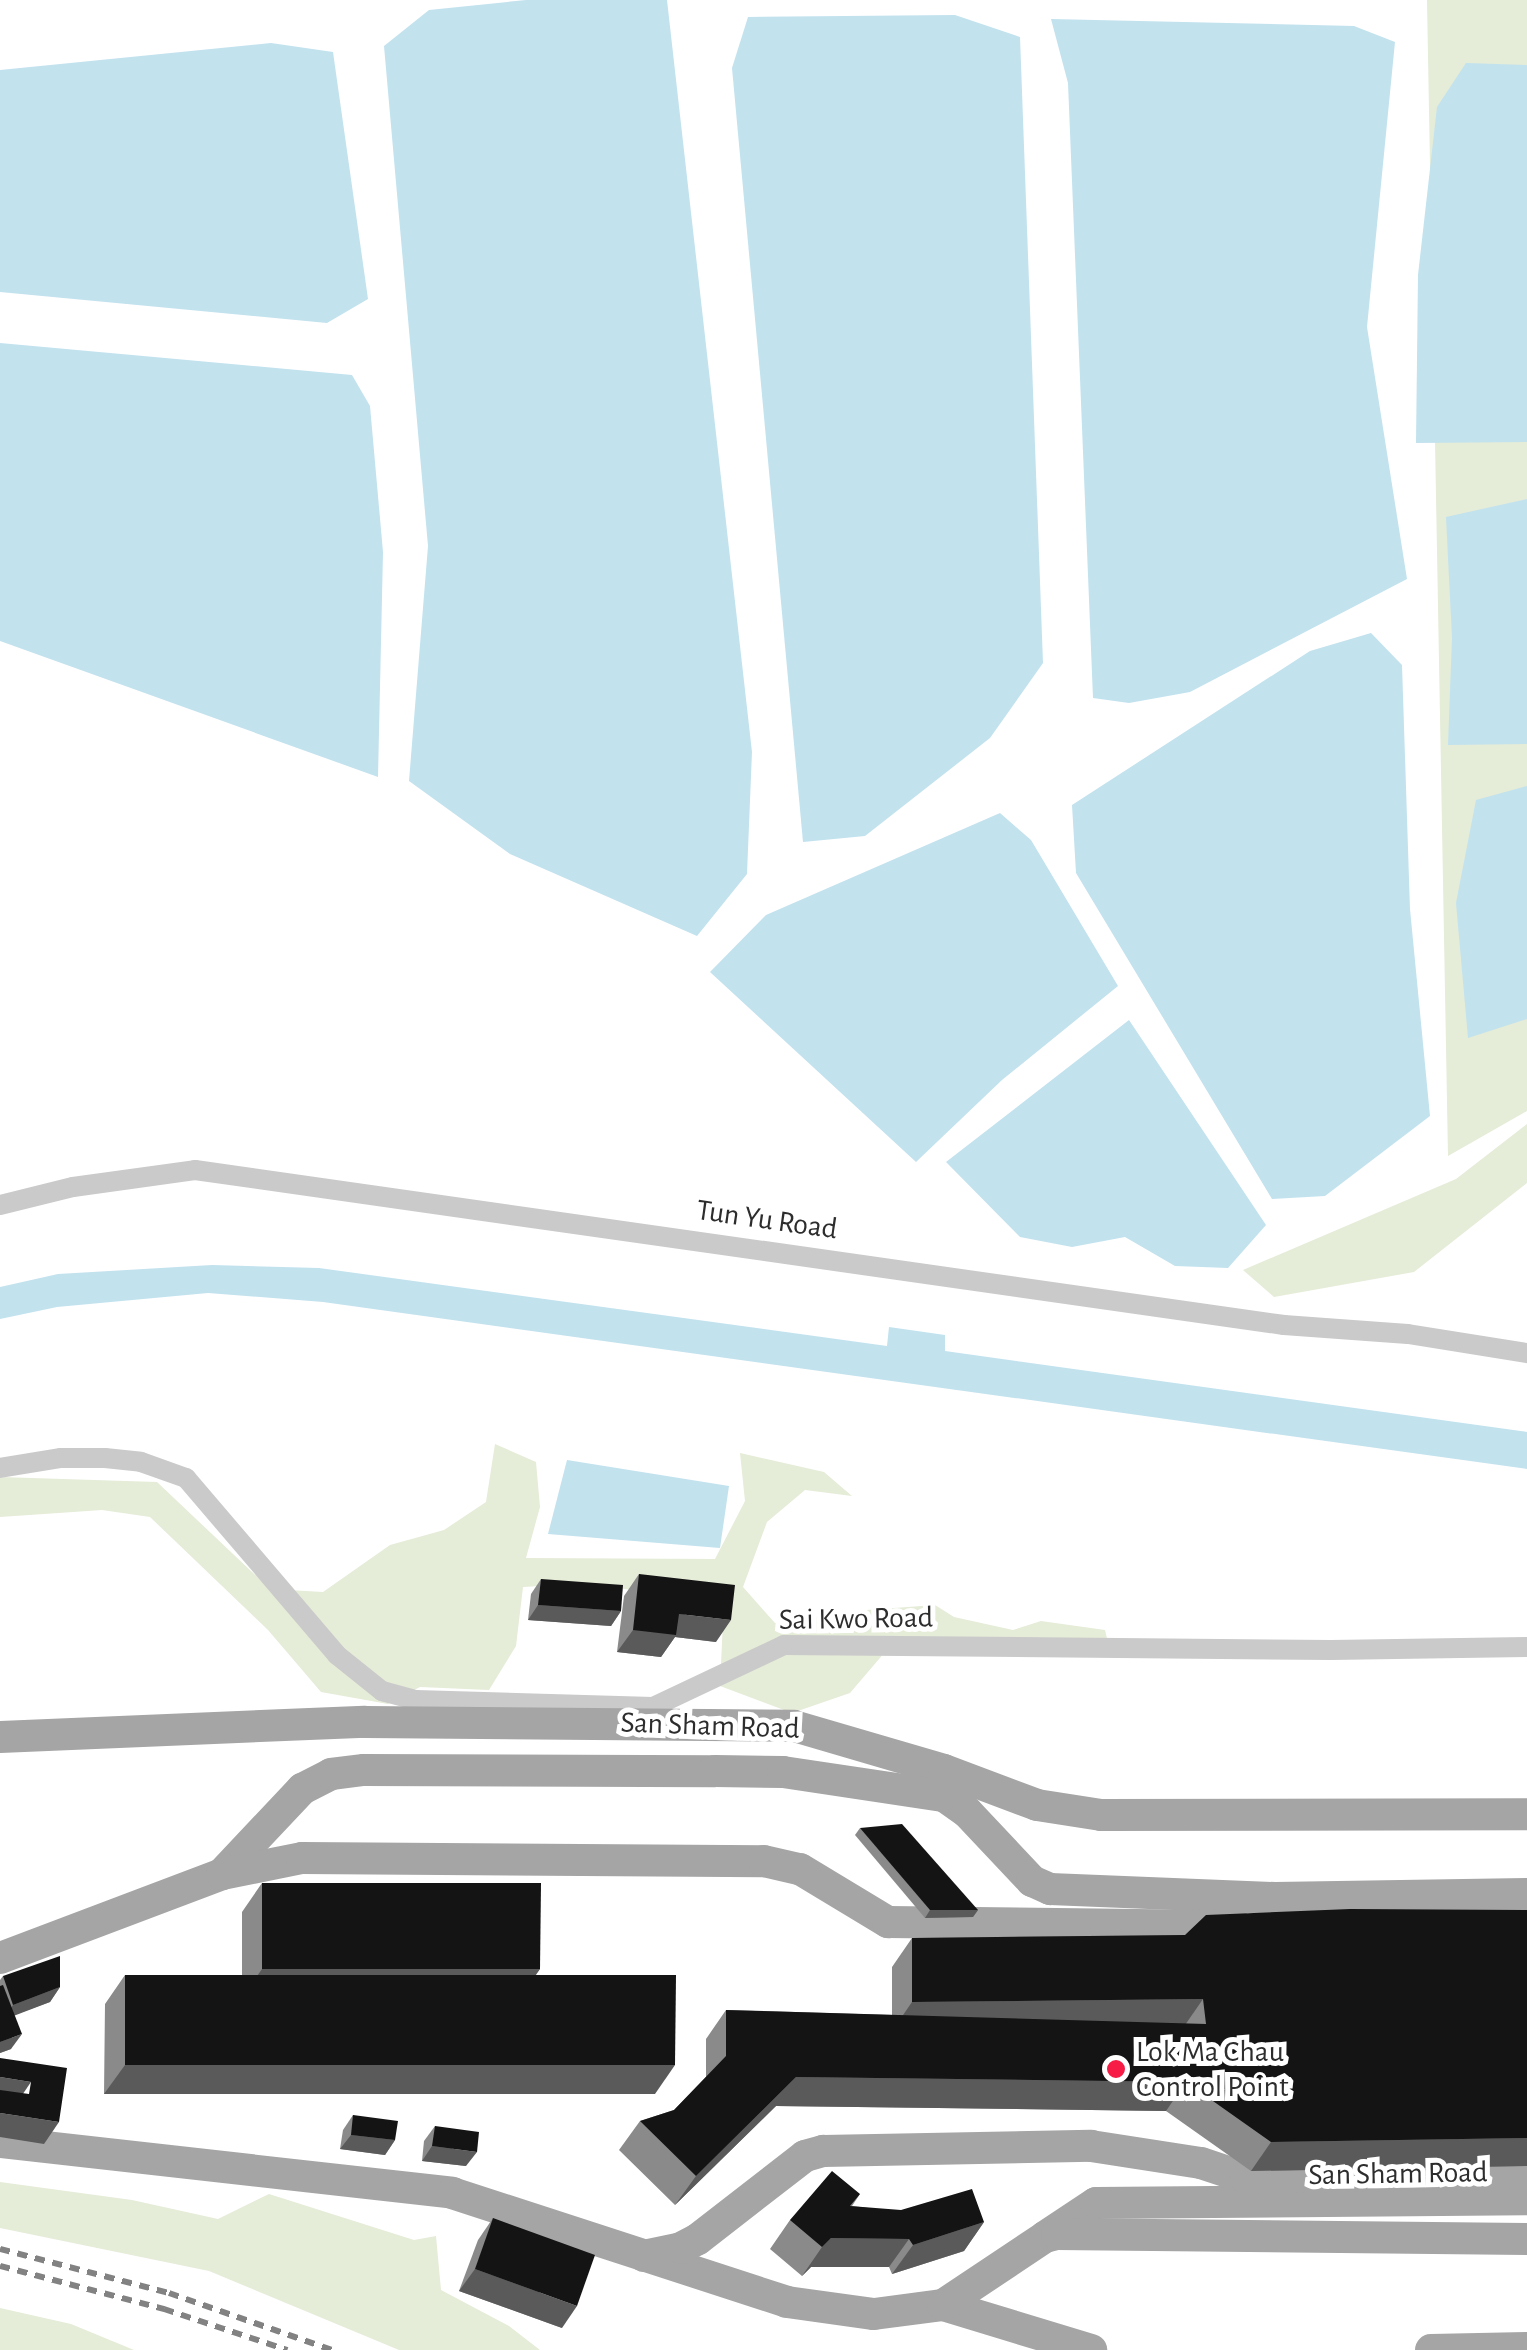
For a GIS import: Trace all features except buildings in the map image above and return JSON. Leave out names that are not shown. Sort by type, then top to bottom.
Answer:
[{"type":"main road","name":"San Sham Road","points":[[0,1736],[365,1722],[794,1726],[944,1770],[1036,1804],[1101,1815],[1527,1814]]},
{"type":"main road","name":"San Sham Road","points":[[222,1874],[302,1789],[331,1774],[364,1770],[732,1771],[782,1772],[944,1796],[967,1812],[1032,1880],[1050,1889],[1275,1898],[1527,1894]]},
{"type":"main road","name":"San Sham Road","points":[[0,1958],[222,1874],[302,1858],[764,1861],[800,1869],[888,1922],[1128,1928],[1527,1922]]},
{"type":"main road","name":"San Sham Road","points":[[0,2142],[452,2194],[787,2302],[874,2314],[944,2305],[1091,2350]]},
{"type":"main road","name":"San Sham Road","points":[[644,2256],[681,2248],[805,2156],[823,2151],[1090,2146],[1201,2162],[1246,2178],[1527,2172]]},
{"type":"main road","name":"San Sham Road","points":[[944,2305],[1096,2203],[1527,2199]]},
{"type":"main road","name":"San Sham Road","points":[[1044,2237],[1527,2239]]},
{"type":"main road","points":[[1431,2350],[1527,2348]]},
{"type":"street","name":"Tun Yu Road","points":[[0,1205],[73,1187],[195,1170],[1284,1325],[1408,1334],[1527,1353]]},
{"type":"street","name":"Sai Kwo Road","points":[[0,1468],[61,1458],[105,1458],[141,1462],[186,1478],[337,1655],[382,1691],[416,1700],[653,1707],[784,1645],[1527,1648]]},
{"type":"green space","points":[[1427,0],[1527,0],[1527,1111],[1448,1156]]},
{"type":"green space","points":[[1527,1124],[1527,1183],[1414,1272],[1274,1297],[1243,1270],[1456,1179]]},
{"type":"green space","points":[[495,1444],[536,1462],[540,1507],[526,1558],[715,1559],[745,1501],[740,1453],[824,1472],[852,1496],[805,1490],[767,1522],[743,1587],[775,1623],[853,1611],[935,1605],[954,1617],[1013,1630],[1041,1621],[1105,1630],[1111,1655],[885,1652],[850,1693],[792,1713],[720,1686],[724,1599],[575,1584],[523,1587],[516,1646],[489,1690],[420,1687],[388,1704],[321,1692],[268,1630],[150,1517],[102,1510],[0,1517],[0,1477],[157,1482],[270,1589],[323,1592],[390,1545],[444,1530],[486,1502]]},
{"type":"green space","points":[[0,2182],[132,2200],[218,2219],[269,2194],[414,2240],[436,2236],[441,2290],[509,2326],[540,2350],[399,2350],[209,2271],[0,2228]]},
{"type":"green space","points":[[0,2308],[71,2324],[134,2350],[0,2350]]},
{"type":"water","points":[[526,0],[667,0],[752,752],[747,874],[697,936],[510,854],[409,781],[428,546],[384,46],[429,10]]},
{"type":"water","points":[[955,15],[1020,37],[1043,663],[990,738],[865,836],[803,842],[732,68],[748,17]]},
{"type":"water","points":[[1051,19],[1354,26],[1395,42],[1367,327],[1407,579],[1190,692],[1129,703],[1093,698],[1068,83]]},
{"type":"water","points":[[271,43],[333,52],[368,299],[327,323],[0,292],[0,70]]},
{"type":"water","points":[[1466,63],[1527,65],[1527,442],[1416,443],[1418,275],[1437,107]]},
{"type":"water","points":[[0,343],[352,375],[370,406],[383,552],[378,777],[0,641]]},
{"type":"water","points":[[1527,499],[1527,744],[1448,745],[1452,638],[1446,517]]},
{"type":"water","points":[[1371,633],[1402,665],[1410,909],[1430,1116],[1325,1196],[1272,1199],[1076,873],[1072,805],[1310,651]]},
{"type":"water","points":[[1527,786],[1527,1019],[1468,1038],[1456,903],[1476,800]]},
{"type":"water","points":[[1000,813],[1031,840],[1118,986],[1002,1080],[916,1162],[710,972],[766,915]]},
{"type":"water","points":[[1129,1020],[1266,1225],[1228,1268],[1175,1266],[1125,1237],[1072,1247],[1020,1237],[946,1162]]},
{"type":"water","points":[[212,1265],[319,1268],[887,1346],[889,1327],[945,1335],[945,1351],[1527,1432],[1527,1469],[323,1302],[208,1293],[57,1307],[0,1319],[0,1287],[58,1274]]},
{"type":"water","points":[[567,1460],[729,1486],[720,1548],[548,1534]]},
{"type":"railway","points":[[0,2249],[169,2293],[332,2350]]},
{"type":"railway","points":[[0,2266],[164,2309],[287,2350]]},
{"type":"place","name":"Lok Ma Chau Control Point","points":[[1116,2069]]}]
